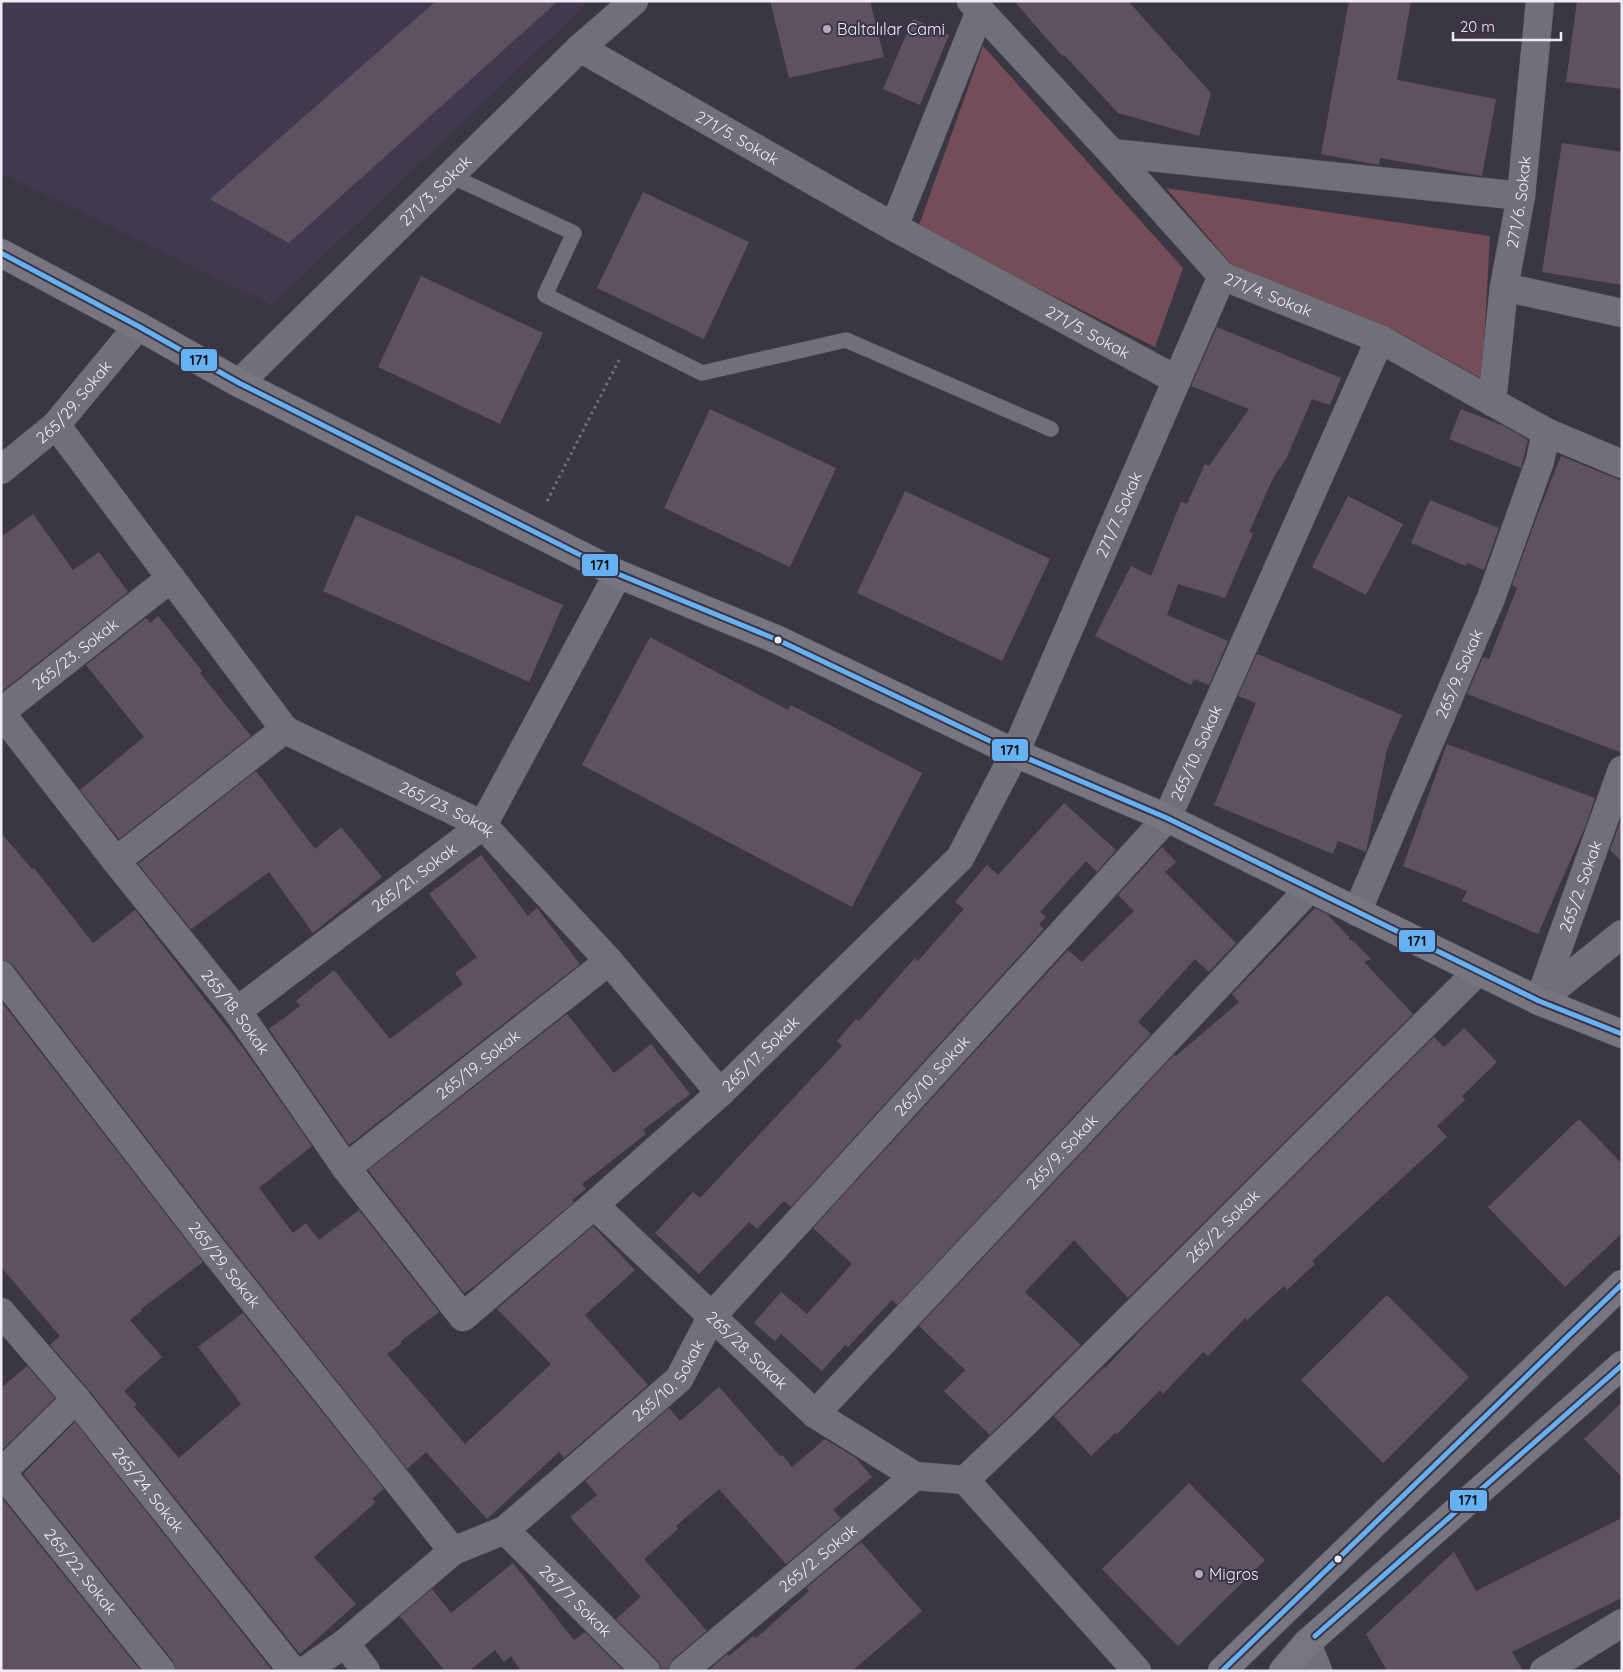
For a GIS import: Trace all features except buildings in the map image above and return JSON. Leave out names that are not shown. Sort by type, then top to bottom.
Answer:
[{"type":"street","name":"271/3. Sokak","points":[[239,383],[580,48],[634,1]]},
{"type":"street","name":"271/6. Sokak","points":[[1492,402],[1504,287],[1521,196],[1540,1]]},
{"type":"street","points":[[894,227],[976,6]]},
{"type":"street","name":"271/4. Sokak","points":[[976,6],[1112,152],[1222,276],[1380,339],[1546,432],[1622,464]]},
{"type":"street","name":"271/5. Sokak","points":[[580,48],[894,227],[1177,380]]},
{"type":"street","points":[[1112,152],[1521,196]]},
{"type":"street","points":[[1,253],[138,326],[239,383],[618,574],[778,640],[1015,754],[1167,818],[1539,1001],[1622,1034]]},
{"type":"street","name":"271/7. Sokak","points":[[1015,754],[1222,276]]},
{"type":"street","points":[[1504,287],[1622,313]]},
{"type":"street","name":"265/29. Sokak","points":[[1,470],[56,425],[138,326]]},
{"type":"street","name":"265/10. Sokak","points":[[305,1671],[345,1642],[453,1551],[505,1530],[679,1378],[712,1316],[1167,818],[1380,339]]},
{"type":"street","points":[[56,425],[284,729],[116,861]]},
{"type":"street","name":"265/9. Sokak","points":[[1357,912],[1491,598],[1540,461],[1546,432]]},
{"type":"street","name":"265/21. Sokak","points":[[237,1011],[483,825],[618,574]]},
{"type":"street","name":"265/23. Sokak","points":[[1,712],[171,578]]},
{"type":"street","name":"265/18. Sokak","points":[[1,712],[116,861],[237,1011],[346,1168],[462,1317]]},
{"type":"street","name":"265/23. Sokak","points":[[284,729],[483,825],[609,961],[720,1093]]},
{"type":"street","name":"265/17. Sokak","points":[[462,1317],[594,1205],[720,1093],[960,858],[1015,754]]},
{"type":"street","name":"265/2. Sokak","points":[[1539,1001],[1622,770]]},
{"type":"street","name":"265/9. Sokak","points":[[815,1414],[1309,889]]},
{"type":"street","points":[[1539,1001],[1622,934]]},
{"type":"street","name":"265/19. Sokak","points":[[346,1168],[609,961]]},
{"type":"street","name":"265/2. Sokak","points":[[965,1480],[1030,1418],[1478,970]]},
{"type":"street","name":"265/29. Sokak","points":[[1,975],[209,1245],[453,1551]]},
{"type":"street","points":[[1594,1023],[1622,1043]]},
{"type":"street","name":"265/28. Sokak","points":[[594,1205],[815,1414],[915,1476]]},
{"type":"street","points":[[1222,1671],[1622,1284]]},
{"type":"street","name":"265/24. Sokak","points":[[1,1312],[76,1399],[293,1671]]},
{"type":"street","points":[[1283,1671],[1307,1644],[1622,1364]]},
{"type":"street","points":[[2,1473],[76,1399]]},
{"type":"street","name":"265/22. Sokak","points":[[2,1473],[161,1671]]},
{"type":"street","points":[[915,1476],[965,1480],[1137,1671]]},
{"type":"street","name":"265/2. Sokak","points":[[683,1671],[915,1476]]},
{"type":"street","name":"267/7. Sokak","points":[[505,1530],[646,1671]]},
{"type":"street","points":[[1544,1671],[1622,1623]]},
{"type":"street","points":[[345,1642],[366,1671]]},
{"type":"street","points":[[1307,1644],[1318,1671]]},
{"type":"lane","points":[[450,176],[574,233],[545,295],[702,373],[846,340],[1051,429]]},
{"type":"path","points":[[532,531],[631,338]]},
{"type":"shaded area","points":[[1,1],[589,1],[272,305],[1,174]]},
{"type":"shaded area","points":[[983,46],[1183,268],[1155,347],[918,228]]},
{"type":"shaded area","points":[[1166,188],[1490,236],[1482,379],[1396,331],[1232,265]]},
{"type":"transit line","name":"171","points":[[1,253],[138,326],[239,383],[618,574],[778,640],[1015,753],[1167,818],[1539,1001],[1622,1034]]},
{"type":"transit line","name":"171","points":[[1222,1671],[1622,1284]]},
{"type":"transit line","name":"171","points":[[1315,1636],[1622,1365]]},
{"type":"place","name":"Baltalılar Cami","points":[[827,29]]},
{"type":"place","name":"Migros","points":[[1199,1574]]}]
